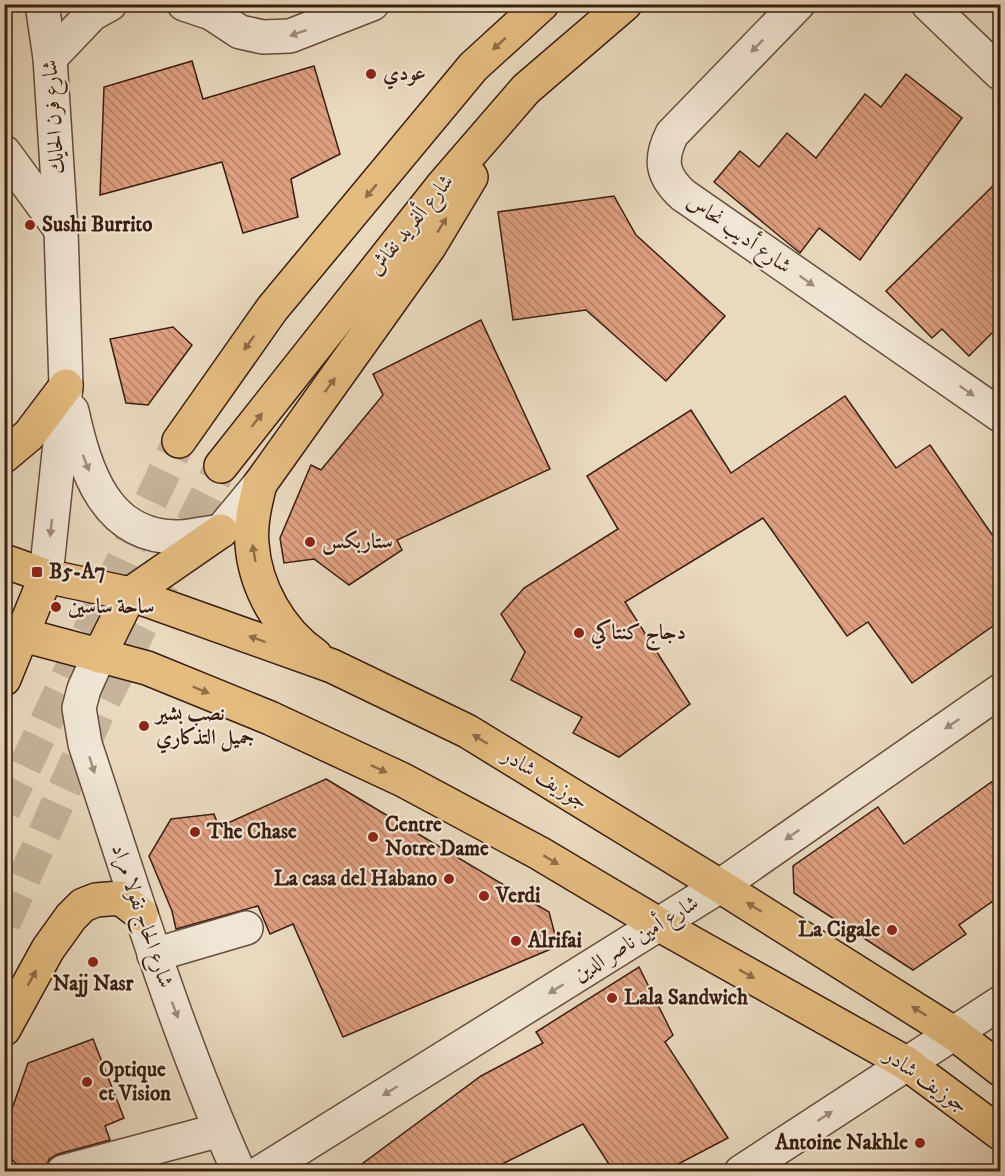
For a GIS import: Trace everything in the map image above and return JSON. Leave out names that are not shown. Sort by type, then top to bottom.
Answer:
[{"type":"main road","points":[[179,441],[272,309],[473,67],[542,4]]},
{"type":"main road","name":"شارع ألفريد نقاش","points":[[221,466],[436,194],[525,89],[625,4]]},
{"type":"main road","points":[[332,666],[306,649],[285,627],[268,602],[257,574],[252,544],[253,514],[260,484],[429,247],[525,89]]},
{"type":"main road","points":[[4,456],[29,435],[66,386]]},
{"type":"main road","points":[[99,656],[130,594],[221,531]]},
{"type":"main road","name":"جوزيف شادر","points":[[4,561],[46,576],[130,594],[332,666],[467,731],[720,886],[954,1034],[1000,1069]]},
{"type":"main road","points":[[4,680],[10,637],[46,576]]},
{"type":"main road","name":"جوزيف شادر","points":[[10,637],[147,668],[270,718],[403,780],[539,853],[660,925],[906,1063],[1000,1133]]},
{"type":"main road","points":[[4,1029],[48,949],[71,917],[83,905],[96,900],[120,898],[141,914]]},
{"type":"street","name":"شارع فرن الحايك","points":[[42,4],[50,58],[61,230],[66,386]]},
{"type":"street","points":[[50,58],[92,14],[110,4]]},
{"type":"street","points":[[208,7],[240,32],[262,37],[290,36],[372,4]]},
{"type":"street","name":"شارع أديب نحاس","points":[[798,4],[672,134],[666,147],[664,160],[666,174],[672,186],[682,195],[1000,414]]},
{"type":"street","points":[[928,4],[1000,73]]},
{"type":"street","points":[[4,152],[61,230]]},
{"type":"street","points":[[66,386],[81,453],[88,471],[99,491],[116,513],[129,523],[166,536],[181,537],[221,531],[260,484]]},
{"type":"street","points":[[46,576],[66,386]]},
{"type":"street","name":"شارع الحاج نقولا مراد","points":[[99,656],[84,689],[79,708],[81,728],[154,955],[238,1172]]},
{"type":"street","name":"شارع أمين ناصر الدين","points":[[261,1172],[720,886],[1000,691]]},
{"type":"street","points":[[154,955],[246,928]]},
{"type":"street","points":[[741,1172],[1000,1004]]},
{"type":"street","points":[[63,1172],[220,1130]]},
{"type":"building","points":[[192,61],[203,99],[314,66],[340,154],[291,179],[298,217],[243,233],[222,162],[100,195],[104,87]]},
{"type":"building","points":[[906,74],[962,118],[860,260],[819,228],[800,253],[714,182],[740,151],[759,167],[787,133],[816,158],[865,94],[881,107]]},
{"type":"building","points":[[1000,179],[1000,325],[969,356],[942,329],[932,338],[886,291]]},
{"type":"building","points":[[614,196],[636,235],[725,316],[666,381],[586,310],[513,320],[498,212]]},
{"type":"building","points":[[481,320],[550,469],[397,540],[402,550],[349,585],[314,559],[284,563],[280,538],[311,465],[321,470],[383,395],[373,374]]},
{"type":"building","points":[[173,327],[192,345],[148,405],[126,403],[110,339]]},
{"type":"building","points":[[845,396],[896,468],[930,445],[1000,546],[1000,621],[912,683],[868,622],[847,636],[763,518],[625,602],[690,704],[619,757],[573,733],[582,717],[511,680],[525,652],[501,614],[524,588],[618,529],[587,476],[691,410],[731,473]]},
{"type":"building","points":[[1000,776],[1000,896],[959,925],[966,934],[913,970],[794,893],[793,866],[878,807],[904,844]]},
{"type":"building","points":[[326,779],[549,912],[558,946],[343,1037],[293,924],[270,934],[258,906],[176,929],[172,911],[149,856],[171,819],[214,814],[219,827]]},
{"type":"building","points":[[639,967],[673,1035],[665,1042],[728,1138],[663,1172],[614,1172],[583,1124],[486,1172],[351,1172],[481,1076],[543,1043],[536,1032]]},
{"type":"building","points":[[93,1039],[124,1118],[105,1126],[110,1140],[58,1154],[49,1159],[45,1172],[25,1172],[4,1152],[4,1132],[28,1063]]},
{"type":"tunnel","points":[[4,811],[179,441]]},
{"type":"tunnel","points":[[4,923],[100,709],[221,466]]},
{"type":"place","name":"عودي","points":[[371,74]]},
{"type":"place","name":"Sushi Burrito","points":[[30,225]]},
{"type":"place","name":"ستاربكس","points":[[310,542]]},
{"type":"place","name":"B5-A7","points":[[37,572]]},
{"type":"place","name":"ساحة ساسين","points":[[56,607]]},
{"type":"place","name":"دجاج كنتاكي","points":[[579,633]]},
{"type":"place","name":"نصب بشير جميل التذكاري","points":[[144,726]]},
{"type":"place","name":"The Chase","points":[[195,832]]},
{"type":"place","name":"Centre Notre Dame","points":[[373,837]]},
{"type":"place","name":"La casa del Habano","points":[[449,879]]},
{"type":"place","name":"Verdi","points":[[484,896]]},
{"type":"place","name":"La Cigale","points":[[892,930]]},
{"type":"place","name":"Alrifai","points":[[516,941]]},
{"type":"place","name":"Najj Nasr","points":[[93,962]]},
{"type":"place","name":"Lala Sandwich","points":[[612,998]]},
{"type":"place","name":"Optique et Vision","points":[[87,1082]]},
{"type":"place","name":"Antoine Nakhle","points":[[920,1143]]}]
